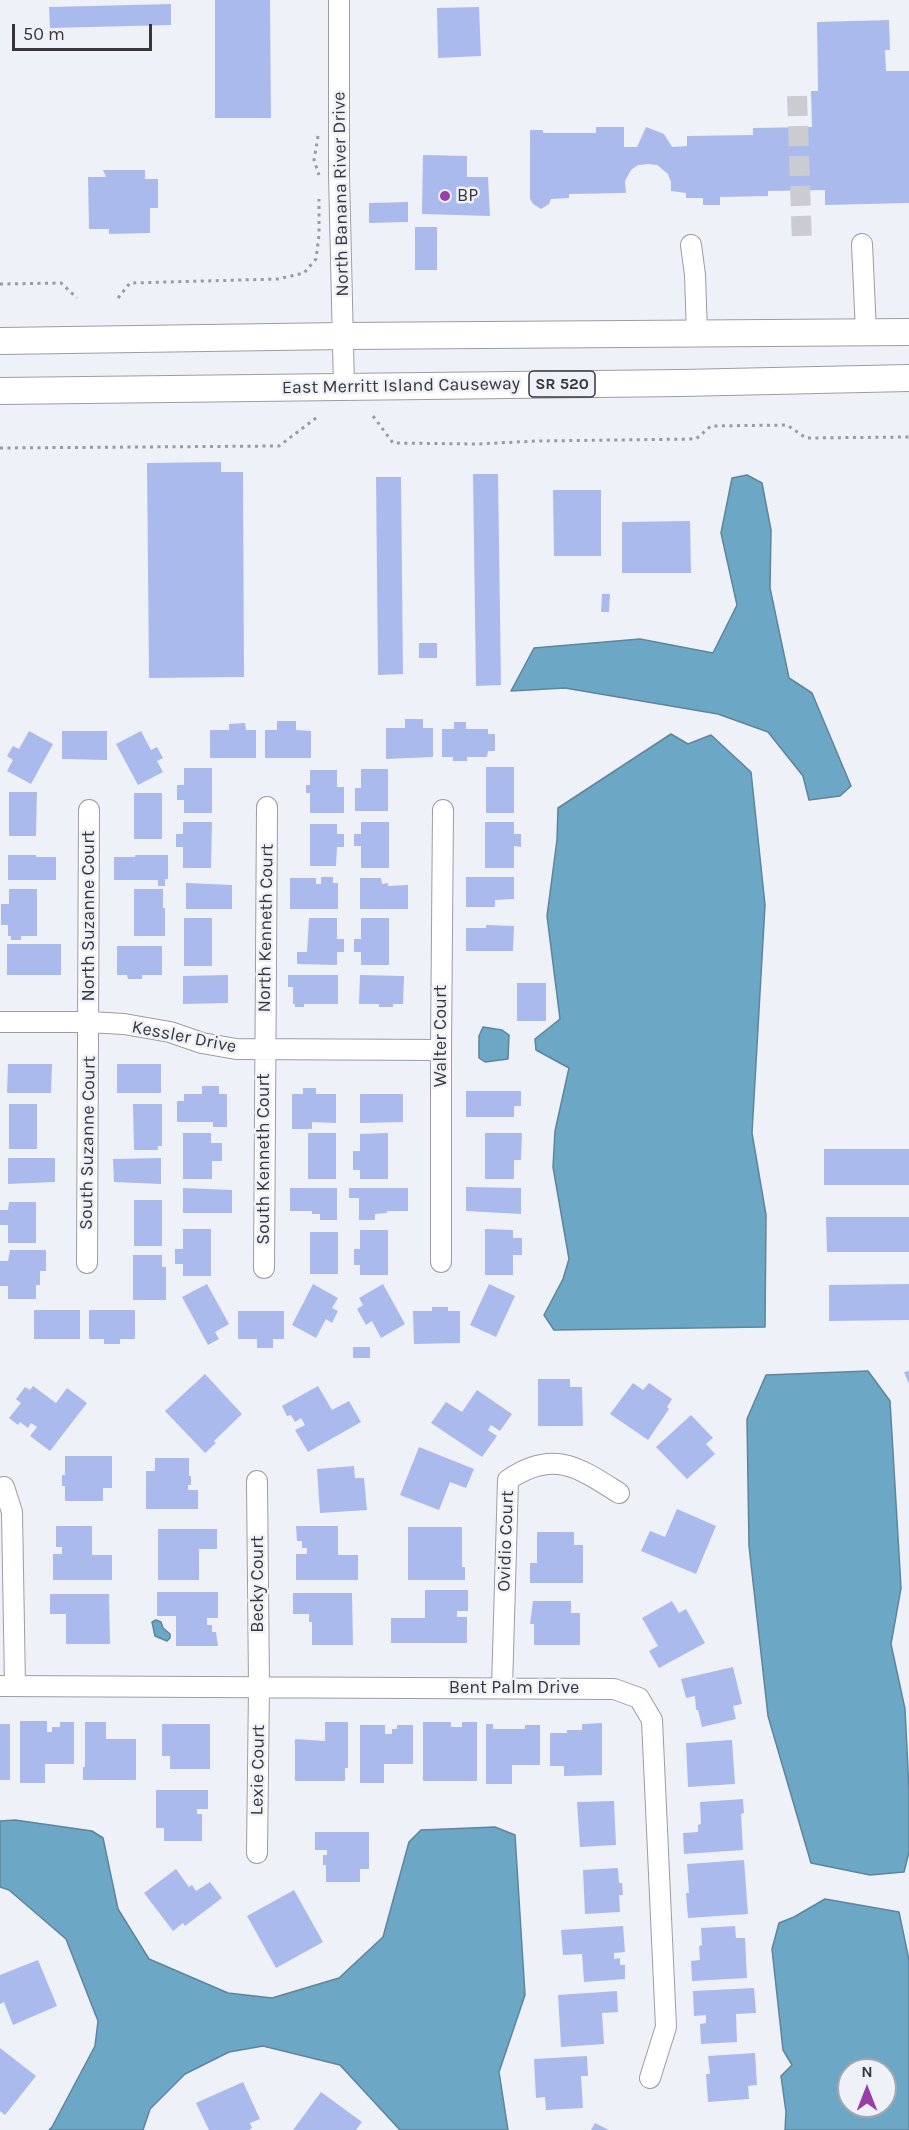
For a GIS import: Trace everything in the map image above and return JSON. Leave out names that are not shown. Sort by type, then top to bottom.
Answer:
[{"type":"main road","points":[[0,341],[909,332]]},
{"type":"main road","name":"East Merritt Island Causeway","points":[[0,391],[909,378]]},
{"type":"street","name":"North Banana River Drive","points":[[339,0],[339,174],[344,387]]},
{"type":"street","points":[[862,244],[866,332]]},
{"type":"street","points":[[691,245],[695,275],[697,334]]},
{"type":"street","name":"North Kenneth Court","points":[[265,1050],[267,807]]},
{"type":"street","name":"North Suzanne Court","points":[[89,810],[89,1022]]},
{"type":"street","name":"Walter Court","points":[[441,1262],[443,810]]},
{"type":"street","name":"Kessler Drive","points":[[0,1022],[123,1024],[170,1032],[202,1043],[265,1050],[441,1050]]},
{"type":"street","name":"South Suzanne Court","points":[[87,1263],[89,1022]]},
{"type":"street","name":"South Kenneth Court","points":[[264,1268],[265,1050]]},
{"type":"street","name":"Ovidio Court","points":[[502,1688],[508,1480],[530,1467],[555,1464],[583,1470],[619,1493]]},
{"type":"street","name":"Becky Court","points":[[257,1481],[259,1687]]},
{"type":"street","points":[[4,1487],[12,1512],[7,1686]]},
{"type":"street","name":"Bent Palm Drive","points":[[7,1686],[614,1689],[639,1698],[652,1720],[666,2027],[650,2078]]},
{"type":"street","name":"Lexie Court","points":[[257,1853],[259,1687]]},
{"type":"path","points":[[318,136],[314,160],[319,173],[319,185]]},
{"type":"path","points":[[118,298],[129,283],[278,279],[304,273],[316,259],[319,235],[319,196]]},
{"type":"path","points":[[0,284],[61,283],[77,297]]},
{"type":"path","points":[[374,416],[393,443],[477,444],[696,439],[711,426],[787,425],[806,438],[909,437]]},
{"type":"path","points":[[0,448],[279,446],[316,418]]},
{"type":"water","points":[[747,475],[762,483],[771,530],[770,588],[789,678],[812,693],[851,786],[840,796],[809,800],[803,776],[768,732],[718,714],[565,688],[511,691],[534,648],[640,639],[713,653],[737,605],[721,533],[732,478]]},
{"type":"water","points":[[671,734],[688,744],[711,735],[751,772],[765,905],[752,1133],[766,1215],[765,1327],[554,1330],[544,1315],[563,1279],[569,1259],[553,1167],[555,1131],[569,1068],[536,1050],[535,1039],[560,1019],[547,916],[557,840],[558,808]]},
{"type":"water","points":[[483,1027],[502,1030],[509,1035],[508,1059],[485,1062],[479,1058],[479,1036]]},
{"type":"water","points":[[868,1371],[890,1401],[901,1588],[891,1644],[905,1709],[909,1790],[909,1852],[904,1872],[870,1875],[811,1863],[768,1716],[749,1546],[747,1419],[766,1375]]},
{"type":"water","points":[[156,1620],[161,1622],[163,1628],[170,1634],[167,1641],[155,1636],[152,1622]]},
{"type":"water","points":[[15,1820],[92,1831],[103,1838],[118,1909],[149,1959],[228,1993],[272,1998],[339,1978],[383,1937],[409,1842],[421,1830],[495,1827],[515,1835],[525,1995],[499,2072],[508,2130],[400,2130],[340,2065],[263,2046],[229,2052],[185,2074],[150,2109],[143,2130],[49,2130],[95,2046],[98,2021],[66,1939],[9,1890],[0,1887],[0,1821]]},
{"type":"water","points":[[825,1899],[899,1912],[909,1960],[909,2130],[785,2130],[786,2112],[781,2076],[792,2065],[783,2050],[772,1949],[779,1923]]},
{"type":"building","points":[[215,0],[270,0],[271,118],[215,118]]},
{"type":"building","points":[[171,4],[171,25],[50,28],[49,7]]},
{"type":"building","points":[[479,7],[481,56],[438,58],[437,8]]},
{"type":"building","points":[[889,20],[890,50],[885,50],[886,71],[909,71],[909,203],[825,205],[825,190],[768,191],[768,196],[720,197],[720,205],[703,205],[703,198],[686,198],[686,193],[671,191],[668,174],[657,165],[649,164],[638,165],[631,170],[625,181],[626,193],[569,194],[569,198],[551,199],[549,204],[541,209],[530,199],[530,130],[543,130],[543,133],[596,133],[596,127],[624,127],[624,147],[637,147],[646,127],[664,134],[672,147],[687,146],[687,136],[753,135],[753,128],[812,127],[811,91],[818,91],[817,22]]},
{"type":"building","name":"BP","points":[[423,155],[467,156],[467,177],[488,177],[490,216],[422,214]]},
{"type":"building","points":[[103,170],[145,170],[145,179],[158,179],[158,208],[150,208],[150,233],[109,234],[109,229],[89,229],[88,177],[106,177]]},
{"type":"building","points":[[408,202],[408,222],[369,223],[369,203]]},
{"type":"building","points":[[415,227],[437,227],[437,270],[415,270]]},
{"type":"building","points":[[221,462],[221,472],[243,472],[244,677],[149,678],[147,463]]},
{"type":"building","points":[[473,474],[498,474],[501,685],[476,686]]},
{"type":"building","points":[[376,477],[401,477],[403,674],[378,675]]},
{"type":"building","points":[[553,490],[601,490],[601,556],[554,556]]},
{"type":"building","points":[[690,521],[691,573],[622,573],[622,522]]},
{"type":"building","points":[[602,594],[610,594],[609,612],[601,612]]},
{"type":"building","points":[[419,643],[437,643],[437,658],[419,658]]},
{"type":"building","points":[[405,719],[423,719],[423,728],[433,728],[433,757],[386,759],[386,728],[405,728]]},
{"type":"building","points":[[277,721],[296,721],[296,730],[311,731],[311,758],[265,758],[265,730],[277,730]]},
{"type":"building","points":[[454,722],[466,722],[466,729],[488,729],[488,734],[495,734],[495,751],[488,751],[487,757],[467,757],[467,761],[453,761],[453,757],[442,757],[442,729],[454,729]]},
{"type":"building","points":[[245,723],[246,730],[256,730],[256,758],[210,758],[210,730],[229,730],[229,724]]},
{"type":"building","points":[[29,731],[53,744],[31,784],[7,771],[13,760],[7,756],[13,746],[19,749]]},
{"type":"building","points":[[62,731],[107,731],[107,760],[62,759]]},
{"type":"building","points":[[141,731],[151,750],[157,747],[163,758],[157,761],[163,772],[138,785],[116,744]]},
{"type":"building","points":[[486,767],[514,767],[514,813],[486,813]]},
{"type":"building","points":[[184,768],[212,768],[212,813],[184,813],[184,800],[177,800],[177,785],[184,785]]},
{"type":"building","points":[[361,769],[388,769],[388,811],[355,811],[355,788],[361,788]]},
{"type":"building","points":[[310,770],[337,770],[337,787],[344,787],[344,813],[310,813],[310,793],[306,793],[306,785],[310,785]]},
{"type":"building","points":[[9,792],[37,792],[36,836],[9,836]]},
{"type":"building","points":[[134,793],[162,793],[162,839],[134,839]]},
{"type":"building","points":[[183,822],[212,822],[211,868],[183,868],[183,847],[176,847],[176,834],[183,834]]},
{"type":"building","points":[[361,822],[389,822],[389,868],[361,868],[361,846],[354,846],[354,834],[361,834]]},
{"type":"building","points":[[485,822],[514,822],[514,834],[521,834],[521,847],[514,846],[514,868],[485,868]]},
{"type":"building","points":[[310,824],[337,824],[337,834],[344,834],[344,847],[337,847],[336,866],[310,866]]},
{"type":"building","points":[[8,855],[56,857],[56,880],[8,880]]},
{"type":"building","points":[[135,855],[168,855],[168,879],[165,879],[165,886],[158,886],[158,880],[114,880],[114,857],[135,857]]},
{"type":"building","points":[[321,877],[333,877],[333,883],[338,883],[338,909],[290,909],[290,878],[316,878],[316,884],[321,884]]},
{"type":"building","points":[[466,877],[514,877],[514,899],[495,900],[495,907],[466,907]]},
{"type":"building","points":[[360,878],[381,878],[382,884],[388,883],[388,886],[408,885],[408,909],[360,909]]},
{"type":"building","points":[[186,883],[232,885],[232,909],[186,909]]},
{"type":"building","points":[[9,889],[37,889],[37,936],[21,936],[21,940],[11,940],[11,936],[8,936],[8,925],[1,925],[1,904],[9,904]]},
{"type":"building","points":[[134,889],[163,889],[165,936],[134,936]]},
{"type":"building","points":[[184,918],[212,918],[212,966],[184,966]]},
{"type":"building","points":[[309,918],[337,918],[337,939],[344,939],[344,952],[337,952],[337,965],[297,964],[297,952],[307,952]]},
{"type":"building","points":[[361,918],[389,918],[389,965],[361,965],[361,952],[354,952],[354,939],[361,939]]},
{"type":"building","points":[[486,925],[514,926],[513,951],[466,951],[466,928],[486,928]]},
{"type":"building","points":[[7,944],[61,944],[61,975],[7,975]]},
{"type":"building","points":[[117,946],[162,946],[162,975],[142,975],[142,979],[128,979],[127,975],[117,975]]},
{"type":"building","points":[[228,975],[228,1003],[183,1004],[183,976]]},
{"type":"building","points":[[288,975],[338,975],[338,1004],[304,1004],[304,1007],[295,1007],[293,987],[288,987]]},
{"type":"building","points":[[360,975],[404,976],[403,1004],[379,1007],[379,1004],[359,1004]]},
{"type":"building","points":[[517,983],[546,983],[546,1021],[517,1021]]},
{"type":"building","points":[[8,1064],[52,1064],[51,1093],[7,1093]]},
{"type":"building","points":[[117,1064],[161,1064],[161,1093],[117,1093]]},
{"type":"building","points":[[202,1086],[219,1086],[219,1094],[227,1094],[227,1127],[213,1127],[213,1122],[177,1122],[177,1101],[184,1101],[184,1094],[202,1094]]},
{"type":"building","points":[[303,1088],[316,1088],[316,1094],[336,1094],[336,1123],[312,1122],[312,1129],[292,1129],[292,1094],[303,1094]]},
{"type":"building","points":[[466,1091],[521,1091],[521,1106],[514,1106],[514,1117],[466,1117]]},
{"type":"building","points":[[360,1094],[403,1094],[403,1122],[360,1123]]},
{"type":"building","points":[[9,1104],[37,1104],[37,1149],[9,1149]]},
{"type":"building","points":[[133,1104],[162,1104],[162,1146],[158,1146],[158,1150],[134,1150]]},
{"type":"building","points":[[183,1133],[211,1133],[211,1143],[222,1143],[222,1161],[212,1161],[212,1179],[183,1179]]},
{"type":"building","points":[[308,1133],[336,1133],[336,1179],[308,1179]]},
{"type":"building","points":[[388,1133],[388,1179],[360,1179],[360,1170],[353,1170],[353,1151],[360,1151],[360,1134]]},
{"type":"building","points":[[485,1133],[522,1133],[521,1160],[514,1160],[514,1179],[485,1179]]},
{"type":"building","points":[[824,1149],[909,1149],[909,1185],[824,1185]]},
{"type":"building","points":[[8,1158],[55,1158],[55,1182],[8,1184]]},
{"type":"building","points":[[161,1158],[161,1184],[114,1182],[113,1159]]},
{"type":"building","points":[[466,1187],[521,1188],[521,1214],[466,1211]]},
{"type":"building","points":[[183,1188],[232,1190],[232,1213],[183,1213]]},
{"type":"building","points":[[290,1188],[337,1188],[337,1220],[320,1220],[320,1214],[312,1214],[312,1211],[290,1211]]},
{"type":"building","points":[[349,1188],[408,1188],[408,1211],[387,1211],[387,1213],[375,1214],[375,1220],[359,1220],[359,1198],[349,1198]]},
{"type":"building","points":[[134,1200],[162,1200],[162,1246],[134,1246]]},
{"type":"building","points":[[9,1202],[36,1202],[36,1243],[8,1243],[8,1225],[0,1225],[0,1210],[8,1210]]},
{"type":"building","points":[[826,1217],[909,1217],[909,1252],[827,1252]]},
{"type":"building","points":[[183,1229],[211,1229],[211,1276],[183,1276],[183,1264],[175,1264],[175,1249],[183,1249]]},
{"type":"building","points":[[485,1229],[513,1230],[513,1238],[522,1238],[522,1255],[513,1255],[513,1275],[485,1275]]},
{"type":"building","points":[[360,1230],[388,1230],[388,1275],[360,1275],[360,1265],[354,1265],[354,1249],[360,1249]]},
{"type":"building","points":[[310,1232],[338,1232],[338,1274],[310,1274]]},
{"type":"building","points":[[10,1250],[46,1250],[46,1271],[40,1271],[40,1285],[36,1285],[36,1299],[8,1299],[8,1286],[0,1286],[0,1261],[8,1261]]},
{"type":"building","points":[[133,1255],[162,1255],[162,1267],[166,1267],[166,1300],[133,1300]]},
{"type":"building","points":[[207,1284],[229,1324],[215,1332],[219,1339],[208,1345],[182,1297]]},
{"type":"building","points":[[313,1284],[338,1298],[332,1308],[338,1311],[332,1323],[326,1319],[316,1338],[292,1325]]},
{"type":"building","points":[[383,1284],[405,1324],[381,1338],[372,1321],[366,1325],[357,1309],[363,1305],[359,1298]]},
{"type":"building","points":[[489,1284],[515,1296],[496,1337],[470,1325]]},
{"type":"building","points":[[909,1284],[909,1320],[829,1321],[829,1285]]},
{"type":"building","points":[[432,1307],[448,1307],[448,1311],[460,1311],[460,1343],[414,1344],[413,1311],[432,1311]]},
{"type":"building","points":[[34,1310],[80,1310],[80,1339],[34,1339]]},
{"type":"building","points":[[89,1310],[135,1310],[135,1339],[120,1339],[120,1344],[104,1344],[104,1339],[89,1339]]},
{"type":"building","points":[[238,1311],[284,1311],[284,1339],[273,1339],[273,1348],[257,1348],[257,1339],[238,1339]]},
{"type":"building","points":[[353,1347],[370,1347],[370,1358],[353,1358]]},
{"type":"building","points":[[909,1371],[909,1384],[904,1372]]},
{"type":"building","points":[[205,1374],[242,1414],[205,1453],[165,1411]]},
{"type":"building","points":[[538,1379],[570,1379],[570,1387],[582,1387],[583,1426],[538,1426]]},
{"type":"building","points":[[633,1383],[643,1390],[649,1383],[672,1399],[667,1407],[669,1409],[648,1440],[610,1414]]},
{"type":"building","points":[[33,1386],[56,1403],[67,1388],[87,1403],[50,1451],[30,1436],[37,1427],[31,1423],[28,1428],[20,1422],[18,1425],[9,1418],[21,1403],[16,1399],[25,1387],[30,1390]]},
{"type":"building","points":[[318,1386],[332,1410],[349,1401],[361,1422],[308,1452],[295,1430],[305,1425],[301,1418],[295,1422],[291,1415],[287,1416],[282,1406]]},
{"type":"building","points":[[477,1390],[512,1414],[500,1431],[491,1425],[488,1430],[497,1436],[482,1457],[431,1423],[446,1402],[462,1412]]},
{"type":"building","points":[[691,1415],[713,1438],[706,1444],[715,1454],[687,1479],[656,1447]]},
{"type":"building","points":[[419,1447],[474,1469],[466,1488],[450,1482],[439,1510],[400,1495]]},
{"type":"building","points":[[65,1456],[112,1456],[112,1488],[103,1488],[103,1501],[65,1501],[62,1475],[65,1475]]},
{"type":"building","points":[[155,1458],[189,1458],[191,1485],[188,1485],[188,1490],[198,1490],[198,1509],[146,1509],[146,1471],[155,1471]]},
{"type":"building","points":[[354,1466],[355,1478],[364,1478],[367,1510],[320,1513],[317,1469]]},
{"type":"building","points":[[677,1509],[716,1526],[696,1574],[641,1551],[650,1531],[665,1537]]},
{"type":"building","points":[[56,1526],[92,1526],[92,1555],[112,1555],[112,1580],[53,1580],[53,1554],[62,1554],[62,1547],[56,1547]]},
{"type":"building","points":[[296,1526],[338,1526],[338,1555],[358,1555],[358,1580],[296,1580],[296,1554],[307,1554],[307,1548],[302,1548],[302,1541],[297,1541]]},
{"type":"building","points":[[408,1527],[462,1527],[462,1567],[465,1567],[465,1580],[408,1580]]},
{"type":"building","points":[[158,1529],[217,1529],[217,1549],[199,1549],[199,1580],[158,1580]]},
{"type":"building","points":[[537,1532],[574,1532],[574,1545],[583,1545],[583,1583],[530,1583],[530,1563],[537,1563]]},
{"type":"building","points":[[425,1590],[468,1590],[468,1611],[457,1611],[457,1617],[467,1617],[467,1643],[391,1643],[391,1618],[425,1618]]},
{"type":"building","points":[[157,1592],[218,1592],[218,1618],[207,1618],[207,1625],[212,1625],[212,1632],[216,1632],[218,1646],[176,1646],[176,1616],[157,1616]]},
{"type":"building","points":[[293,1593],[352,1593],[353,1645],[312,1645],[312,1622],[309,1622],[309,1614],[293,1614]]},
{"type":"building","points":[[50,1594],[109,1594],[110,1644],[66,1644],[66,1614],[50,1614]]},
{"type":"building","points":[[533,1601],[571,1601],[571,1613],[580,1613],[580,1645],[534,1645],[534,1624],[530,1624]]},
{"type":"building","points":[[672,1601],[679,1613],[686,1609],[705,1643],[659,1668],[649,1651],[658,1646],[642,1618]]},
{"type":"building","points":[[733,1667],[742,1704],[733,1706],[736,1719],[702,1727],[698,1710],[696,1710],[695,1696],[686,1698],[681,1679]]},
{"type":"building","points":[[20,1721],[47,1721],[47,1732],[52,1732],[52,1727],[60,1727],[60,1722],[74,1722],[74,1764],[45,1764],[45,1783],[20,1783]]},
{"type":"building","points":[[85,1722],[106,1722],[106,1739],[136,1739],[136,1780],[83,1780]]},
{"type":"building","points":[[325,1722],[348,1722],[348,1768],[345,1768],[345,1781],[295,1781],[295,1739],[325,1741]]},
{"type":"building","points":[[423,1722],[451,1722],[451,1727],[462,1727],[462,1722],[477,1722],[477,1781],[423,1781]]},
{"type":"building","points":[[602,1723],[602,1775],[564,1776],[564,1766],[550,1766],[550,1733],[567,1733],[567,1730],[582,1730],[582,1724]]},
{"type":"building","points":[[0,1724],[10,1724],[10,1780],[0,1780]]},
{"type":"building","points":[[162,1724],[210,1724],[210,1769],[170,1769],[170,1756],[162,1756]]},
{"type":"building","points":[[486,1724],[493,1724],[493,1729],[525,1729],[525,1725],[540,1725],[540,1765],[512,1765],[512,1784],[486,1784]]},
{"type":"building","points":[[360,1725],[385,1725],[385,1734],[392,1734],[392,1729],[397,1729],[397,1725],[413,1725],[413,1764],[384,1764],[384,1783],[360,1783]]},
{"type":"building","points":[[732,1740],[735,1784],[688,1787],[686,1743]]},
{"type":"building","points":[[156,1790],[208,1790],[208,1809],[197,1809],[197,1814],[202,1814],[202,1841],[164,1841],[164,1828],[156,1828]]},
{"type":"building","points":[[743,1799],[744,1813],[741,1814],[743,1850],[684,1854],[683,1833],[698,1832],[698,1825],[701,1824],[700,1802]]},
{"type":"building","points":[[614,1801],[616,1845],[580,1847],[577,1802]]},
{"type":"building","points":[[315,1832],[369,1832],[369,1869],[360,1869],[360,1882],[326,1882],[326,1865],[323,1865],[323,1855],[327,1855],[327,1850],[315,1850]]},
{"type":"building","points":[[744,1860],[748,1914],[688,1918],[687,1864]]},
{"type":"building","points":[[618,1868],[623,1895],[619,1895],[620,1912],[585,1914],[583,1870]]},
{"type":"building","points":[[176,1869],[189,1887],[192,1885],[196,1891],[210,1882],[222,1898],[185,1926],[183,1923],[173,1931],[144,1893]]},
{"type":"building","points":[[294,1890],[323,1942],[276,1968],[247,1916]]},
{"type":"building","points":[[623,1926],[625,1952],[614,1953],[614,1959],[620,1958],[620,1965],[625,1965],[625,1979],[584,1982],[582,1954],[563,1955],[561,1930]]},
{"type":"building","points":[[735,1926],[736,1938],[745,1938],[747,1978],[692,1981],[691,1961],[700,1960],[701,1928]]},
{"type":"building","points":[[38,1960],[57,2006],[13,2025],[4,2002],[0,2004],[0,1975]]},
{"type":"building","points":[[754,1988],[756,2013],[736,2014],[737,2042],[701,2044],[700,2024],[706,2023],[706,2015],[694,2016],[693,1991]]},
{"type":"building","points":[[617,1991],[618,2012],[602,2013],[604,2044],[561,2047],[558,1995]]},
{"type":"building","points":[[0,2048],[36,2076],[5,2115],[0,2111]]},
{"type":"building","points":[[755,2053],[757,2085],[748,2086],[749,2099],[708,2102],[706,2074],[710,2074],[708,2056]]},
{"type":"building","points":[[587,2056],[588,2076],[581,2076],[583,2108],[546,2110],[545,2097],[536,2098],[534,2059]]},
{"type":"building","points":[[243,2082],[260,2119],[250,2123],[252,2128],[249,2130],[209,2130],[196,2103]]},
{"type":"building","points":[[321,2092],[362,2122],[356,2130],[293,2130]]},
{"type":"building","points":[[595,2123],[609,2130],[591,2130]]},
{"type":"tunnel","points":[[797,96],[802,244]]},
{"type":"place","name":"BP","points":[[445,196]]}]
